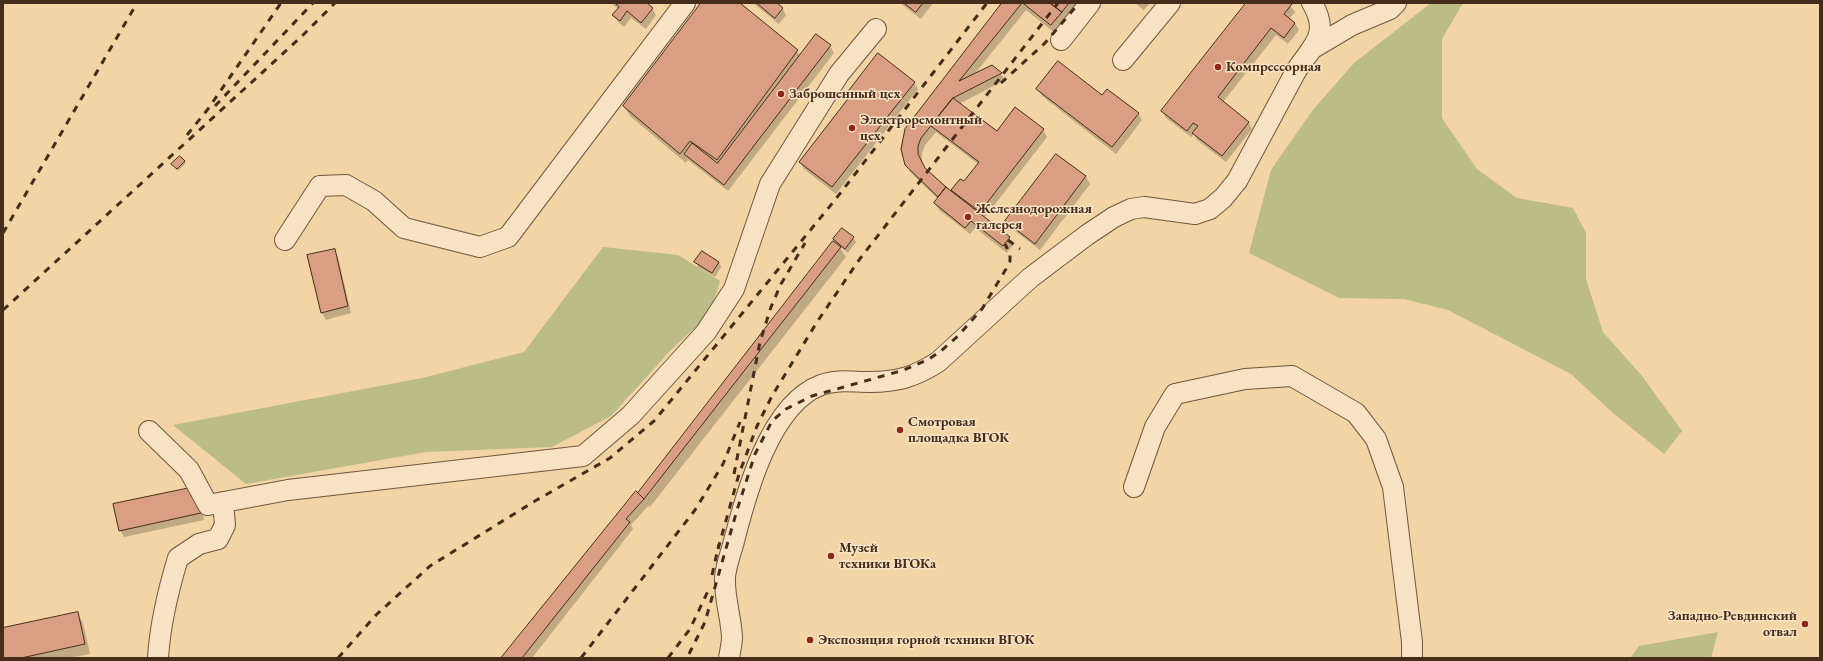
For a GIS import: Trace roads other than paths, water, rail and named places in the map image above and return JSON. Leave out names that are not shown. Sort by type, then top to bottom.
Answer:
[{"type":"lane","points":[[285,240],[320,186],[346,185],[374,201],[404,228],[480,247],[508,237],[685,3]]},
{"type":"lane","points":[[1061,40],[1090,3]]},
{"type":"lane","points":[[1123,60],[1170,3]]},
{"type":"lane","points":[[1312,3],[1319,21],[1320,34],[1315,47]]},
{"type":"lane","points":[[729,658],[732,638],[725,576],[737,528],[763,449],[772,434],[801,398],[810,391],[835,381],[870,382],[902,380],[922,372],[938,362],[1030,278],[1086,235],[1114,217],[1131,210],[1144,207],[1195,214],[1210,209],[1223,198],[1237,182],[1306,55],[1315,47],[1352,26],[1390,9],[1396,3]]},
{"type":"lane","points":[[149,431],[189,470],[208,505],[288,490],[583,456],[631,415],[706,332],[734,289],[770,184],[839,74],[876,29]]},
{"type":"lane","points":[[1134,487],[1155,427],[1175,394],[1245,379],[1292,376],[1356,413],[1376,440],[1393,487],[1412,642],[1412,658]]},
{"type":"lane","points":[[158,658],[159,639],[167,592],[178,558],[199,544],[218,538],[226,525],[223,502]]},
{"type":"railway","points":[[3,233],[137,3]]},
{"type":"railway","points":[[187,135],[208,109],[281,3]]},
{"type":"railway","points":[[215,106],[313,3]]},
{"type":"railway","points":[[3,310],[301,37],[335,3]]},
{"type":"railway","points":[[338,658],[376,615],[430,566],[535,501],[610,458],[654,421],[835,200],[987,3]]},
{"type":"railway","points":[[718,549],[739,474],[757,426],[772,396],[817,322],[859,260],[1058,3]]},
{"type":"railway","points":[[1001,83],[1045,43],[1079,3]]},
{"type":"railway","points":[[1008,240],[1020,249]]},
{"type":"railway","points":[[734,474],[760,342],[771,307],[781,284],[805,243]]},
{"type":"railway","points":[[689,654],[705,622],[737,510],[755,454],[772,421],[786,409],[812,396],[904,370],[929,359],[941,351],[958,336],[982,309],[1006,269],[1010,261],[1010,254],[1005,244]]},
{"type":"railway","points":[[581,658],[695,510],[723,464],[740,422]]},
{"type":"railway","points":[[712,575],[719,544]]},
{"type":"railway","points":[[668,658],[690,629],[708,591]]},
{"type":"place","name":"Компрессорная","points":[[1218,67]]},
{"type":"place","name":"Заброшенный цех","points":[[781,94]]},
{"type":"place","name":"Электроремонтный цех","points":[[852,128]]},
{"type":"place","name":"Железнодорожная галерея","points":[[968,217]]},
{"type":"place","name":"Смотровая площадка ВГОК","points":[[900,430]]},
{"type":"place","name":"Музей техники ВГОКа","points":[[831,556]]},
{"type":"place","name":"Западно-Ревдинский отвал","points":[[1805,624]]},
{"type":"place","name":"Экспозиция горной техники ВГОК","points":[[810,640]]}]
